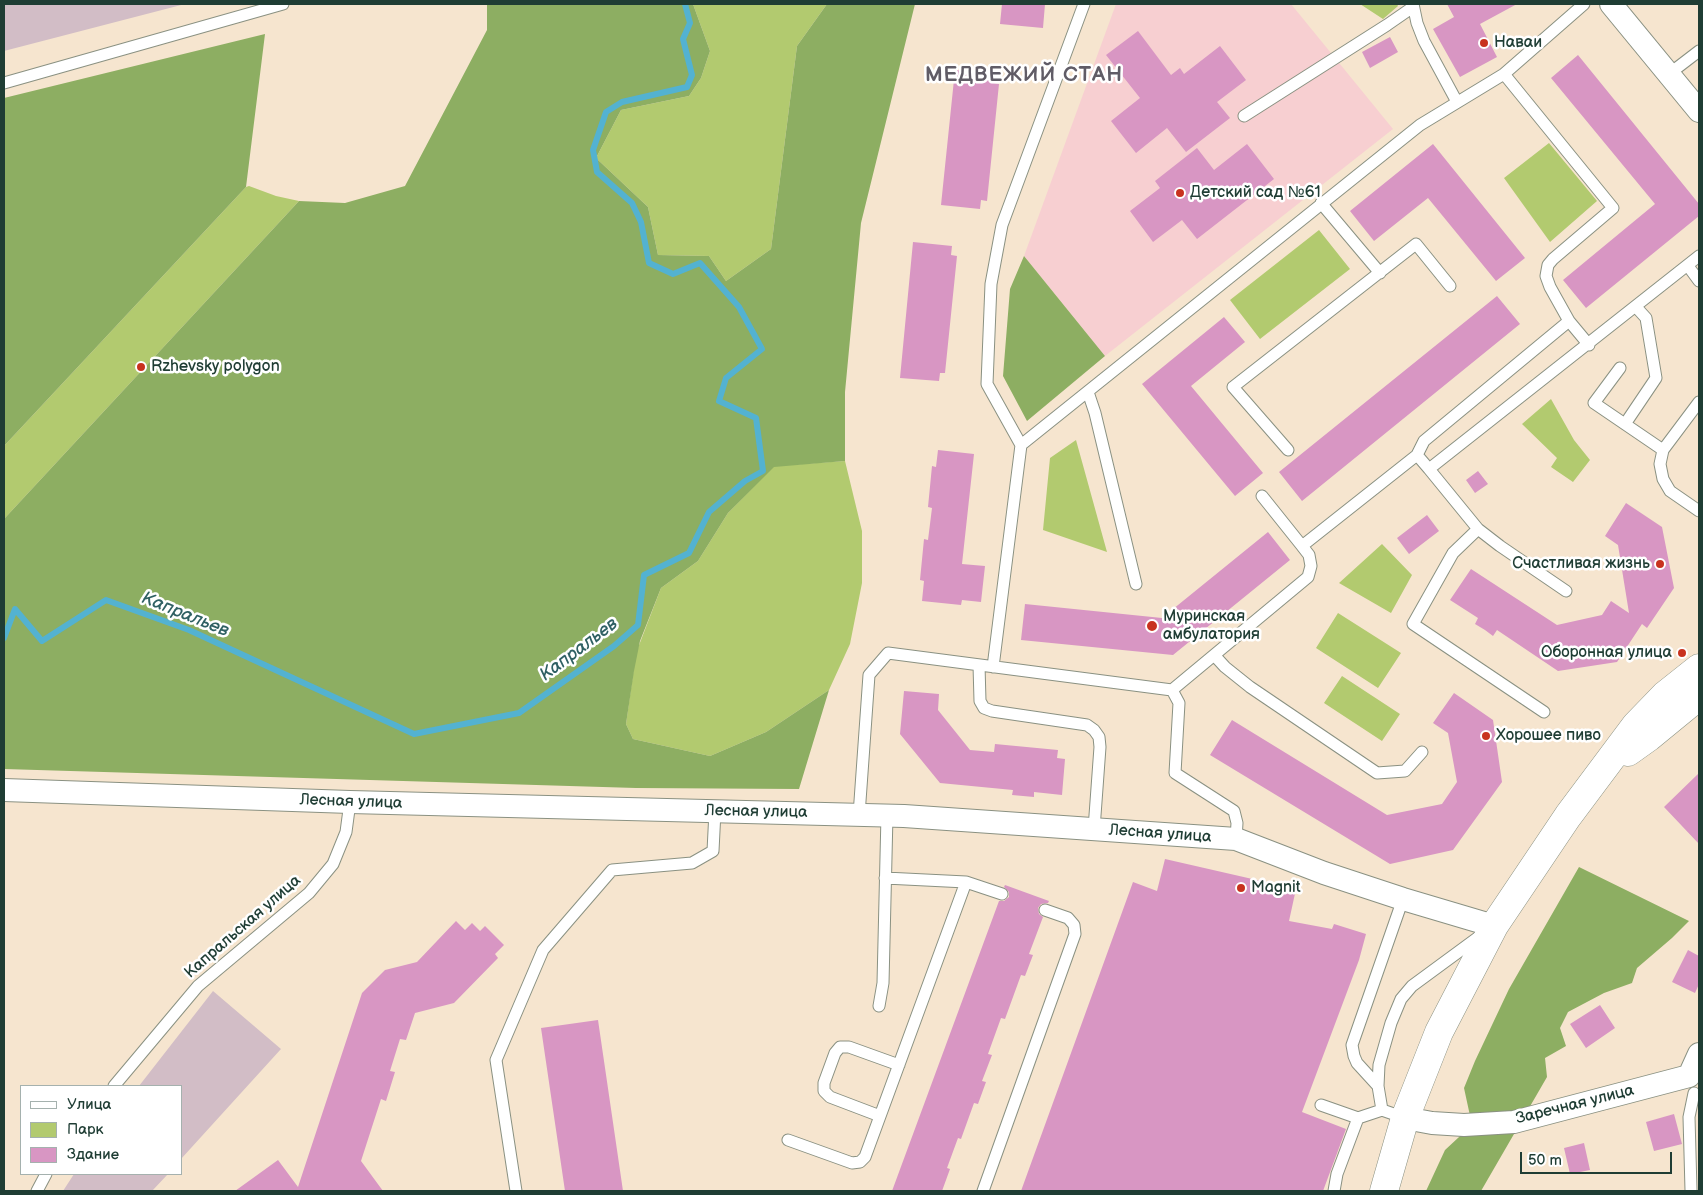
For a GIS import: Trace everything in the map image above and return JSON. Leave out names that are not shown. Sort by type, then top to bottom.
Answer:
[{"type":"main road","points":[[1384,1191],[1394,1114],[1494,926],[1568,816],[1636,725],[1665,695],[1699,668]]},
{"type":"main road","points":[[1604,768],[1649,737],[1699,696]]},
{"type":"street","points":[[1610,4],[1699,111]]},
{"type":"street","name":"Лесная улица","points":[[4,790],[350,802],[887,815],[1236,839],[1324,873],[1494,926]]},
{"type":"street","points":[[1692,1084],[1699,1054]]},
{"type":"street","name":"Заречная улица","points":[[1394,1114],[1432,1124],[1464,1125],[1514,1122],[1692,1084]]},
{"type":"lane","points":[[4,83],[283,4]]},
{"type":"lane","points":[[993,667],[1021,445],[986,384],[991,284],[1002,225],[1084,4]]},
{"type":"lane","points":[[1021,445],[1420,125],[1504,74],[1584,4]]},
{"type":"lane","points":[[1244,116],[1387,26],[1413,5],[1424,42],[1457,102]]},
{"type":"lane","points":[[1669,74],[1699,51]]},
{"type":"lane","points":[[1504,74],[1613,208],[1553,259],[1548,266],[1546,276],[1569,321],[1588,344]]},
{"type":"lane","points":[[1321,203],[1380,273]]},
{"type":"lane","points":[[1288,450],[1233,387],[1416,244],[1450,286]]},
{"type":"lane","points":[[1429,469],[1699,256]]},
{"type":"lane","points":[[1688,266],[1699,281]]},
{"type":"lane","points":[[1625,424],[1656,378],[1646,318],[1636,307]]},
{"type":"lane","points":[[1302,546],[1417,455],[1424,441],[1569,321]]},
{"type":"lane","points":[[1620,368],[1594,403],[1663,450]]},
{"type":"lane","points":[[1088,392],[1095,413],[1136,584]]},
{"type":"lane","points":[[1699,402],[1663,450],[1660,464],[1663,479],[1670,491],[1699,511]]},
{"type":"lane","points":[[1417,455],[1478,529],[1566,591]]},
{"type":"lane","points":[[860,815],[869,675],[888,653],[1172,690],[1308,577],[1311,566],[1309,555],[1262,496]]},
{"type":"lane","points":[[1478,529],[1453,553],[1413,624],[1544,712]]},
{"type":"lane","points":[[1214,655],[1225,667],[1250,687],[1377,773],[1405,771],[1422,752]]},
{"type":"lane","points":[[979,665],[980,701],[984,708],[992,711],[1087,725],[1099,736],[1100,747],[1094,829]]},
{"type":"lane","points":[[1172,690],[1179,703],[1175,773],[1234,811],[1237,823],[1236,839]]},
{"type":"lane","name":"Капральская улица","points":[[115,1085],[198,986],[309,894],[333,864],[346,832],[350,802]]},
{"type":"lane","points":[[516,1191],[496,1060],[543,950],[612,870],[692,863],[713,851],[715,812]]},
{"type":"lane","points":[[878,1006],[883,983],[887,815]]},
{"type":"lane","points":[[886,878],[966,882],[1002,894]]},
{"type":"lane","points":[[788,1140],[852,1163],[860,1162],[865,1157],[966,882]]},
{"type":"lane","points":[[1321,1105],[1358,1118],[1394,1114],[1378,1086],[1357,1063],[1352,1045],[1403,899]]},
{"type":"lane","points":[[983,1191],[1075,934],[1074,925],[1068,918],[1045,910]]},
{"type":"lane","points":[[1378,1086],[1379,1065],[1391,1023],[1401,999],[1412,986],[1494,926]]},
{"type":"lane","points":[[880,1116],[830,1097],[824,1091],[824,1083],[829,1068],[840,1046],[849,1046],[899,1065]]},
{"type":"lane","points":[[1692,1084],[1699,1105]]},
{"type":"lane","points":[[1691,1190],[1689,1117],[1692,1084]]},
{"type":"lane","points":[[1334,1191],[1338,1174],[1358,1118]]},
{"type":"lane","points":[[37,1191],[45,1175]]},
{"type":"shaded area","points":[[4,4],[185,4],[4,51]]},
{"type":"shaded area","name":"Детский сад №61","points":[[1116,4],[1291,4],[1393,129],[1105,356],[1024,256]]},
{"type":"shaded area","points":[[213,991],[281,1049],[182,1158],[182,1085],[140,1085]]},
{"type":"shaded area","points":[[73,1175],[167,1175],[152,1191],[63,1191]]},
{"type":"green space","points":[[487,4],[693,4],[710,51],[701,78],[689,96],[621,110],[596,158],[648,207],[658,255],[709,256],[726,281],[771,249],[797,46],[827,4],[915,4],[861,223],[845,392],[845,461],[774,467],[728,513],[698,561],[661,588],[640,641],[626,724],[633,739],[710,756],[766,732],[829,690],[799,789],[636,788],[4,769],[4,519],[299,201],[345,203],[405,186],[487,30]]},
{"type":"green space","points":[[693,4],[827,4],[797,46],[771,249],[726,281],[709,256],[658,255],[648,207],[596,158],[621,110],[689,96],[701,78],[710,51]]},
{"type":"green space","points":[[1360,4],[1397,4],[1398,6],[1383,19]]},
{"type":"green space","points":[[265,34],[246,187],[4,446],[4,98]]},
{"type":"green space","points":[[1549,143],[1597,201],[1550,242],[1504,178]]},
{"type":"green space","points":[[249,186],[276,196],[299,201],[4,519],[4,446]]},
{"type":"green space","points":[[1319,230],[1350,269],[1260,339],[1230,300]]},
{"type":"green space","points":[[1024,256],[1105,356],[1027,421],[1003,376],[1010,289]]},
{"type":"green space","points":[[1551,399],[1574,440],[1590,460],[1573,482],[1551,467],[1557,458],[1522,424]]},
{"type":"green space","points":[[1076,440],[1107,552],[1043,530],[1050,458]]},
{"type":"green space","points":[[845,461],[862,531],[862,583],[850,644],[829,690],[766,732],[710,756],[633,739],[626,724],[636,653],[661,588],[698,561],[728,513],[774,466]]},
{"type":"green space","points":[[1382,544],[1412,575],[1391,613],[1339,583]]},
{"type":"green space","points":[[1338,613],[1401,653],[1378,688],[1316,648]]},
{"type":"green space","points":[[1342,676],[1400,714],[1382,741],[1324,703]]},
{"type":"green space","points":[[1579,867],[1689,921],[1637,968],[1632,983],[1604,993],[1568,1012],[1560,1028],[1566,1046],[1545,1058],[1547,1077],[1481,1191],[1426,1191],[1445,1150],[1472,1125],[1464,1088],[1475,1061],[1509,989]]},
{"type":"building","points":[[1002,4],[1045,4],[1043,28],[1000,24]]},
{"type":"building","points":[[1447,4],[1517,4],[1480,24],[1497,57],[1460,77],[1433,29],[1454,17]]},
{"type":"building","points":[[1138,31],[1171,75],[1180,68],[1184,74],[1220,46],[1246,80],[1217,102],[1230,118],[1186,152],[1167,128],[1136,153],[1111,121],[1140,98],[1106,55]]},
{"type":"building","points":[[1390,37],[1398,52],[1370,68],[1362,52]]},
{"type":"building","points":[[1578,55],[1699,204],[1699,216],[1586,308],[1563,280],[1655,204],[1551,78]]},
{"type":"building","points":[[955,70],[994,74],[993,83],[999,84],[987,201],[981,200],[980,209],[941,205]]},
{"type":"building","points":[[1247,144],[1274,179],[1197,239],[1182,220],[1153,242],[1130,211],[1160,188],[1155,181],[1197,148],[1214,170]]},
{"type":"building","points":[[1433,144],[1525,258],[1496,281],[1428,198],[1374,241],[1350,211]]},
{"type":"building","points":[[913,242],[952,246],[951,255],[957,256],[945,373],[940,373],[939,381],[900,378]]},
{"type":"building","points":[[1497,296],[1520,324],[1302,501],[1279,472]]},
{"type":"building","points":[[1224,317],[1245,342],[1191,386],[1263,473],[1235,496],[1142,384]]},
{"type":"building","points":[[938,450],[974,454],[962,564],[985,566],[981,602],[962,600],[961,605],[922,601],[924,581],[920,580],[924,539],[928,540],[932,508],[928,507],[932,466],[936,467]]},
{"type":"building","points":[[1478,471],[1488,484],[1475,493],[1466,480]]},
{"type":"building","points":[[1626,503],[1662,527],[1674,588],[1647,628],[1642,624],[1617,662],[1558,671],[1497,630],[1493,636],[1475,624],[1478,618],[1450,600],[1471,569],[1557,625],[1602,615],[1611,601],[1629,613],[1618,545],[1605,536]]},
{"type":"building","points":[[1427,515],[1439,531],[1409,554],[1397,538]]},
{"type":"building","points":[[1268,532],[1290,560],[1173,655],[1021,640],[1025,604],[1162,618]]},
{"type":"building","points":[[904,691],[939,694],[938,710],[970,750],[994,752],[995,744],[1058,750],[1057,758],[1065,759],[1062,795],[1034,792],[1034,797],[1012,795],[1013,790],[940,783],[900,734]]},
{"type":"building","points":[[1454,693],[1493,720],[1502,782],[1453,850],[1390,864],[1210,755],[1232,720],[1387,815],[1442,804],[1457,782],[1448,733],[1433,723]]},
{"type":"building","points":[[1699,773],[1699,844],[1664,807]]},
{"type":"building","points":[[1165,859],[1296,889],[1289,921],[1332,929],[1334,924],[1366,934],[1359,960],[1302,1112],[1346,1129],[1323,1191],[1021,1191],[1133,882],[1157,891]]},
{"type":"building","points":[[1005,885],[1049,901],[1048,903],[1041,904],[1038,908],[1039,914],[1043,917],[1029,954],[1033,955],[1025,976],[1021,975],[1005,1019],[1001,1018],[988,1054],[992,1055],[982,1081],[986,1082],[978,1104],[974,1103],[961,1139],[958,1138],[947,1168],[950,1169],[942,1191],[892,1191],[999,901],[1004,901],[1009,897],[1009,892],[1004,887]]},
{"type":"building","points":[[456,921],[465,930],[472,923],[480,931],[485,926],[504,945],[495,954],[498,958],[454,1003],[415,1013],[406,1040],[400,1039],[390,1071],[395,1072],[386,1101],[381,1099],[361,1161],[383,1191],[235,1191],[278,1160],[298,1187],[362,993],[385,970],[417,962]]},
{"type":"building","points":[[1688,950],[1699,956],[1699,984],[1695,993],[1672,982]]},
{"type":"building","points":[[1600,1005],[1615,1028],[1586,1048],[1570,1024]]},
{"type":"building","points":[[598,1020],[623,1191],[565,1191],[541,1028]]},
{"type":"building","points":[[1674,1114],[1682,1144],[1654,1151],[1646,1122]]},
{"type":"building","points":[[1584,1143],[1590,1170],[1570,1174],[1564,1148]]},
{"type":"waterway","name":"Капральев","points":[[4,638],[15,609],[42,641],[106,600],[189,630],[414,734],[519,713],[614,646],[638,625],[644,575],[689,553],[709,512],[745,481],[763,471],[756,418],[719,401],[726,378],[762,349],[739,307],[700,263],[673,274],[649,263],[641,222],[632,203],[597,172],[593,150],[606,112],[622,102],[687,87],[692,75],[683,39],[690,23],[685,4]]},
{"type":"place","name":"Наваи","points":[[1484,43]]},
{"type":"place","name":"Детский сад №61","points":[[1180,193]]},
{"type":"place","name":"Rzhevsky polygon","points":[[141,367]]},
{"type":"place","name":"Счастливая жизнь","points":[[1660,564]]},
{"type":"place","name":"Муринская амбулатория","points":[[1152,626]]},
{"type":"place","name":"Оборонная улица","points":[[1682,653]]},
{"type":"place","name":"Хорошее пиво","points":[[1486,736]]},
{"type":"place","name":"Magnit","points":[[1241,888]]},
{"type":"district","name":"МЕДВЕЖИЙ СТАН","points":[[1024,76]]}]
